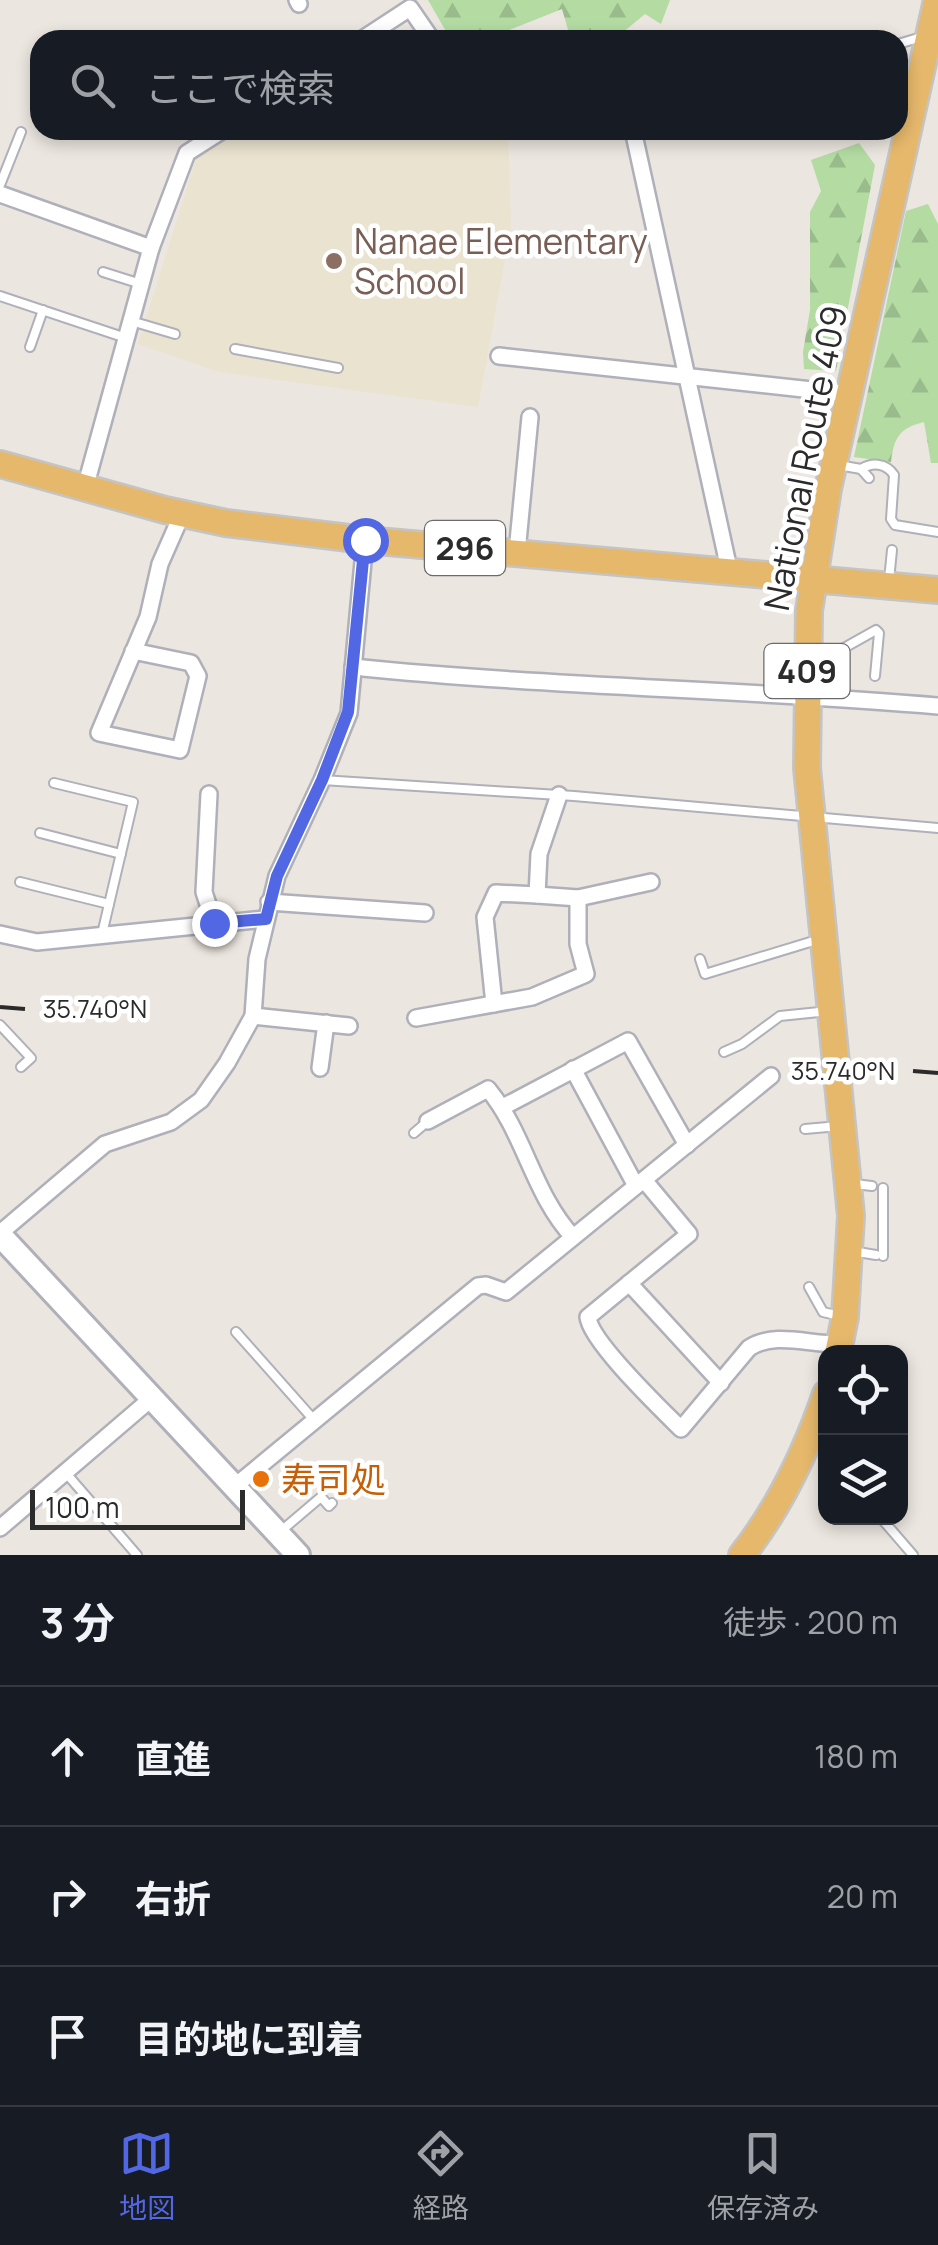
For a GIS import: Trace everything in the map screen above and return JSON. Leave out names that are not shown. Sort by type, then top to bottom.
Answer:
[{"type":"highway","name":"National Route 409","points":[[840,1345],[845,1318],[870,1254],[832,1010],[811,816],[806,696],[813,577],[834,464],[934,34],[937,0]]},
{"type":"highway","name":"296","points":[[0,464],[226,523],[365,540],[938,590]]},
{"type":"highway","points":[[742,1555],[777,1505],[818,1429]]},
{"type":"main road","points":[[0,1234],[298,1555]]},
{"type":"street","points":[[376,30],[410,8],[425,30]]},
{"type":"street","points":[[85,488],[151,248],[187,154],[208,140]]},
{"type":"street","points":[[635,140],[729,569]]},
{"type":"street","points":[[0,194],[151,248]]},
{"type":"street","points":[[499,356],[850,394]]},
{"type":"street","points":[[518,552],[530,417]]},
{"type":"street","points":[[133,651],[191,663],[198,676],[180,750],[98,732],[133,651],[148,617],[160,564],[182,514]]},
{"type":"street","points":[[0,1234],[92,1148],[171,1122],[201,1100],[227,1063],[252,1016],[256,958],[277,876],[322,780],[348,712],[365,540]]},
{"type":"street","points":[[353,667],[466,679],[938,706]]},
{"type":"street","points":[[209,794],[204,892],[214,923]]},
{"type":"street","points":[[536,895],[540,854],[559,794]]},
{"type":"street","points":[[494,1004],[485,917],[496,893],[578,898],[652,882]]},
{"type":"street","points":[[416,1018],[532,996],[586,974],[578,944],[578,898]]},
{"type":"street","points":[[269,902],[425,913]]},
{"type":"street","points":[[0,934],[37,942],[266,919]]},
{"type":"street","points":[[252,1016],[349,1026]]},
{"type":"street","points":[[320,1068],[326,1024]]},
{"type":"street","points":[[502,1107],[628,1041],[687,1144]]},
{"type":"street","points":[[572,1069],[640,1183],[689,1234],[588,1317],[587,1323],[662,1410],[681,1430],[758,1342],[781,1340],[818,1345]]},
{"type":"street","points":[[234,1486],[478,1286],[506,1292],[772,1076]]},
{"type":"street","points":[[428,1121],[488,1089],[502,1107],[548,1208],[573,1238]]},
{"type":"street","points":[[629,1283],[721,1383]]},
{"type":"street","points":[[0,1528],[152,1398]]},
{"type":"lane","points":[[908,41],[934,34]]},
{"type":"lane","points":[[0,186],[21,132]]},
{"type":"lane","points":[[103,272],[141,284]]},
{"type":"lane","points":[[0,296],[126,338]]},
{"type":"lane","points":[[30,347],[43,310]]},
{"type":"lane","points":[[131,321],[175,334]]},
{"type":"lane","points":[[235,350],[338,368]]},
{"type":"lane","points":[[834,464],[861,469],[870,478]]},
{"type":"lane","points":[[861,469],[869,464],[885,466],[894,474],[891,520],[895,526],[938,532]]},
{"type":"lane","points":[[889,585],[892,550]]},
{"type":"lane","points":[[834,673],[835,653],[876,630],[879,633],[875,676]]},
{"type":"lane","points":[[808,659],[834,662]]},
{"type":"lane","points":[[322,780],[559,794],[938,828]]},
{"type":"lane","points":[[54,783],[133,802],[102,934]]},
{"type":"lane","points":[[40,833],[121,854]]},
{"type":"lane","points":[[20,882],[109,904]]},
{"type":"lane","points":[[700,959],[704,974],[824,938]]},
{"type":"lane","points":[[724,1052],[742,1044],[780,1016],[832,1010]]},
{"type":"lane","points":[[0,1024],[31,1058],[22,1067]]},
{"type":"lane","points":[[805,1129],[849,1113]]},
{"type":"lane","points":[[414,1133],[428,1121]]},
{"type":"lane","points":[[870,1254],[883,1188]]},
{"type":"lane","points":[[809,1287],[823,1312],[845,1318]]},
{"type":"lane","points":[[236,1332],[314,1420]]},
{"type":"lane","points":[[65,1472],[137,1555]]},
{"type":"lane","points":[[278,1534],[321,1497],[329,1506],[332,1503]]},
{"type":"lane","points":[[887,1525],[912,1555]]},
{"type":"shaded area","name":"Nanae Elementary School","points":[[221,140],[508,140],[511,226],[478,407],[219,372],[138,344],[197,156]]},
{"type":"green space","points":[[428,0],[670,0],[661,24],[645,14],[626,30],[568,30],[562,9],[509,30],[445,30]]},
{"type":"green space","points":[[859,143],[875,165],[836,371],[804,369],[810,310],[810,212],[821,191],[811,160]]},
{"type":"green space","points":[[928,204],[938,224],[938,463],[931,463],[924,422],[899,435],[891,462],[854,457],[906,211]]},
{"type":"place","name":"Nanae Elementary School","points":[[334,261]]},
{"type":"place","name":"寿司処","points":[[261,1479]]},
{"type":"route","points":[[214,923],[266,919],[277,876],[322,780],[348,712],[365,540]]}]
